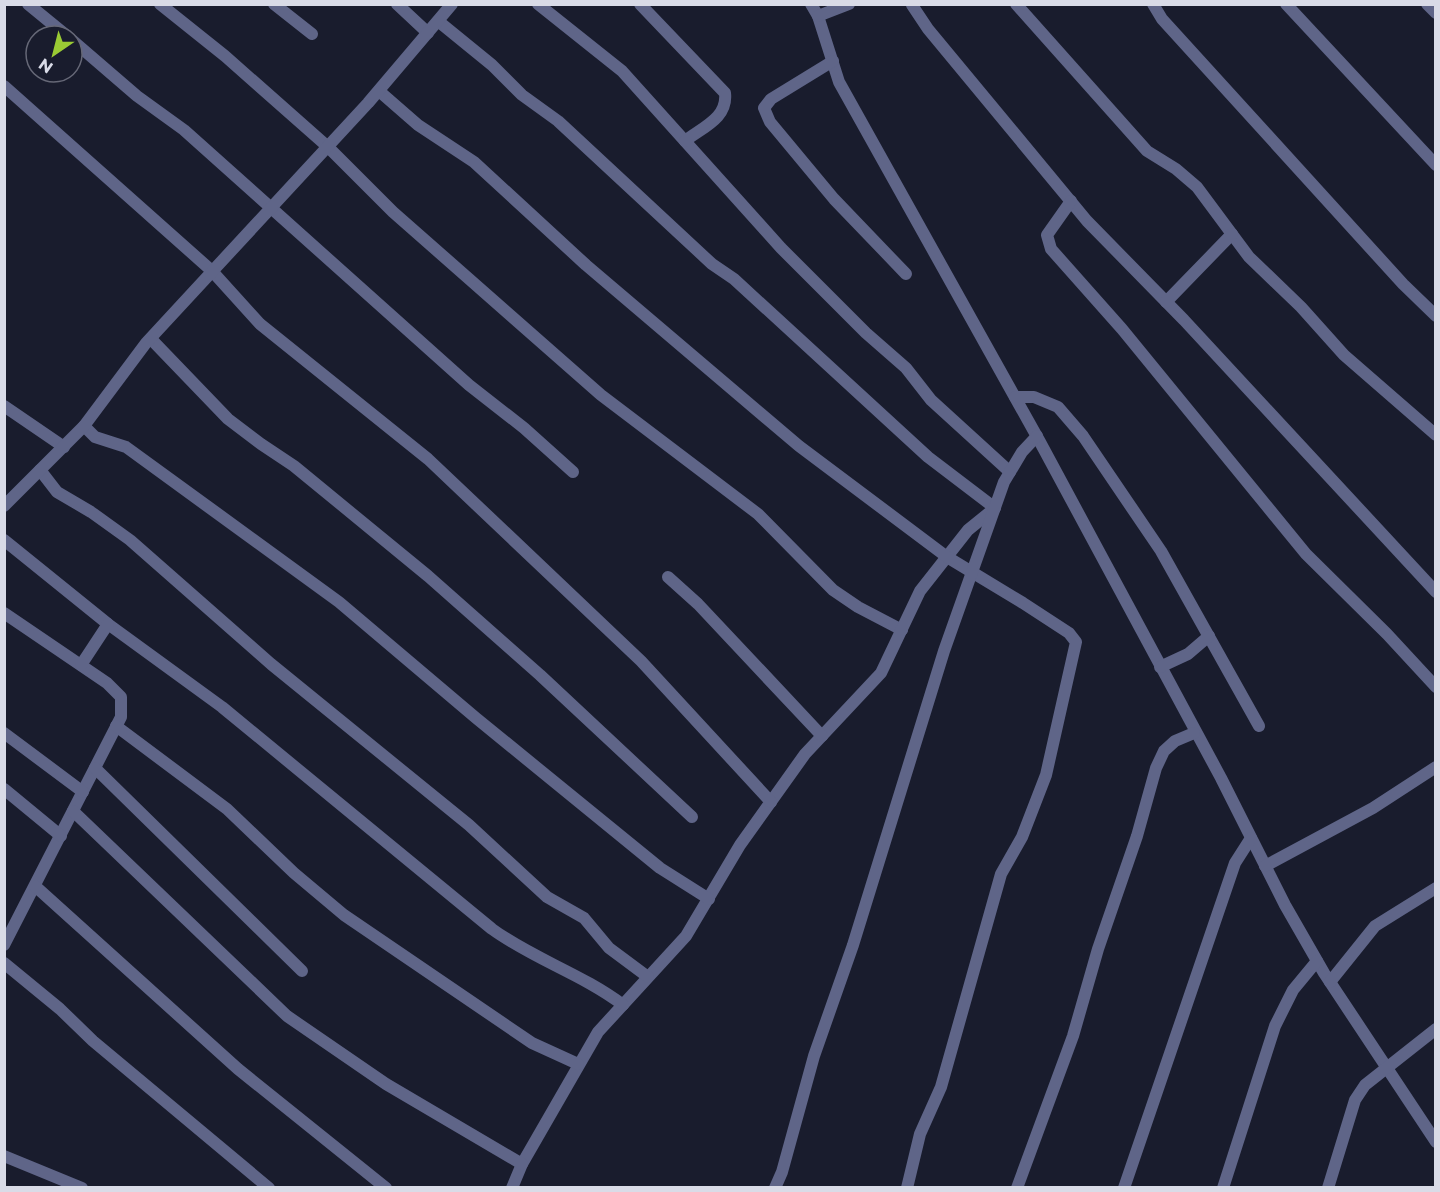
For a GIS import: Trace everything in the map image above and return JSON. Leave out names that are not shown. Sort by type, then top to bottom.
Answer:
[{"type":"street","points":[[28,4],[52,24]]},
{"type":"street","points":[[160,4],[225,56],[328,147],[402,219],[601,394],[758,514],[833,590],[858,607],[902,630]]},
{"type":"street","points":[[274,4],[312,34]]},
{"type":"street","points":[[398,4],[428,33]]},
{"type":"street","points":[[5,504],[84,426],[151,339],[379,91],[452,4]]},
{"type":"street","points":[[538,4],[622,70],[781,248],[866,333],[906,368],[931,400],[1010,471]]},
{"type":"street","points":[[640,4],[725,93],[727,104],[723,112],[685,141]]},
{"type":"street","points":[[811,4],[818,16],[839,82],[1037,436],[1317,961],[1436,1142]]},
{"type":"street","points":[[818,16],[849,4]]},
{"type":"street","points":[[1016,4],[1147,151],[1176,169],[1197,187],[1249,257],[1301,307],[1344,355],[1436,435]]},
{"type":"street","points":[[1153,4],[1162,19],[1310,183],[1436,316]]},
{"type":"street","points":[[1286,4],[1436,165]]},
{"type":"street","points":[[1427,4],[1436,13]]},
{"type":"street","points":[[911,5],[935,39],[1071,201],[1436,591]]},
{"type":"street","points":[[438,21],[492,65],[522,95],[558,121],[642,202],[711,264],[734,279],[927,457],[995,508]]},
{"type":"street","points":[[84,50],[137,96],[184,130],[469,385],[524,428],[573,472]]},
{"type":"street","points":[[833,61],[771,99],[764,108],[770,122],[834,199],[906,274]]},
{"type":"street","points":[[4,86],[212,271],[260,324],[428,459],[641,661],[771,802]]},
{"type":"street","points":[[379,91],[418,125],[474,162],[586,265],[622,293],[799,446],[947,557],[1069,633],[1076,642],[1046,775],[1022,837],[1000,874],[941,1086],[920,1134],[907,1188]]},
{"type":"street","points":[[1071,201],[1047,236],[1051,249],[1122,329],[1306,554],[1388,634],[1436,687]]},
{"type":"street","points":[[1166,302],[1232,234]]},
{"type":"street","points":[[151,339],[228,419],[294,466],[428,576],[540,675],[692,817]]},
{"type":"street","points":[[1015,397],[1034,397],[1058,407],[1083,436],[1161,551],[1259,726]]},
{"type":"street","points":[[4,406],[64,447]]},
{"type":"street","points":[[84,426],[95,437],[126,447],[339,602],[476,718],[660,867],[709,899]]},
{"type":"street","points":[[775,1188],[782,1172],[814,1056],[853,945],[944,651],[1010,471],[1037,436]]},
{"type":"street","points":[[40,470],[57,492],[91,512],[130,540],[271,664],[469,825],[547,897],[584,918],[609,948],[648,977]]},
{"type":"street","points":[[512,1188],[522,1164],[598,1032],[686,936],[740,845],[805,754],[881,673],[920,591],[968,530],[995,508]]},
{"type":"street","points":[[4,540],[108,624],[222,707],[501,936],[598,986],[623,1005]]},
{"type":"street","points":[[668,577],[822,735]]},
{"type":"street","points":[[4,613],[81,665],[121,697],[121,717],[4,945]]},
{"type":"street","points":[[81,665],[108,624]]},
{"type":"street","points":[[1160,667],[1188,654],[1209,636]]},
{"type":"street","points":[[116,726],[227,809],[294,873],[344,915],[532,1043],[578,1065]]},
{"type":"street","points":[[4,733],[83,792]]},
{"type":"street","points":[[1017,1188],[1073,1036],[1098,948],[1137,836],[1156,768],[1164,751],[1175,741],[1194,733]]},
{"type":"street","points":[[1265,866],[1373,808],[1436,767]]},
{"type":"street","points":[[95,768],[302,970]]},
{"type":"street","points":[[4,789],[61,836]]},
{"type":"street","points":[[73,811],[288,1016],[386,1084],[522,1164]]},
{"type":"street","points":[[1124,1188],[1235,863],[1251,838]]},
{"type":"street","points":[[35,886],[238,1068],[386,1188]]},
{"type":"street","points":[[1330,982],[1375,926],[1436,888]]},
{"type":"street","points":[[1223,1188],[1275,1026],[1293,990],[1317,961]]},
{"type":"street","points":[[4,963],[60,1009],[93,1041],[269,1188]]},
{"type":"street","points":[[1328,1188],[1355,1100],[1365,1085],[1436,1029]]},
{"type":"street","points":[[4,1156],[82,1188]]}]
